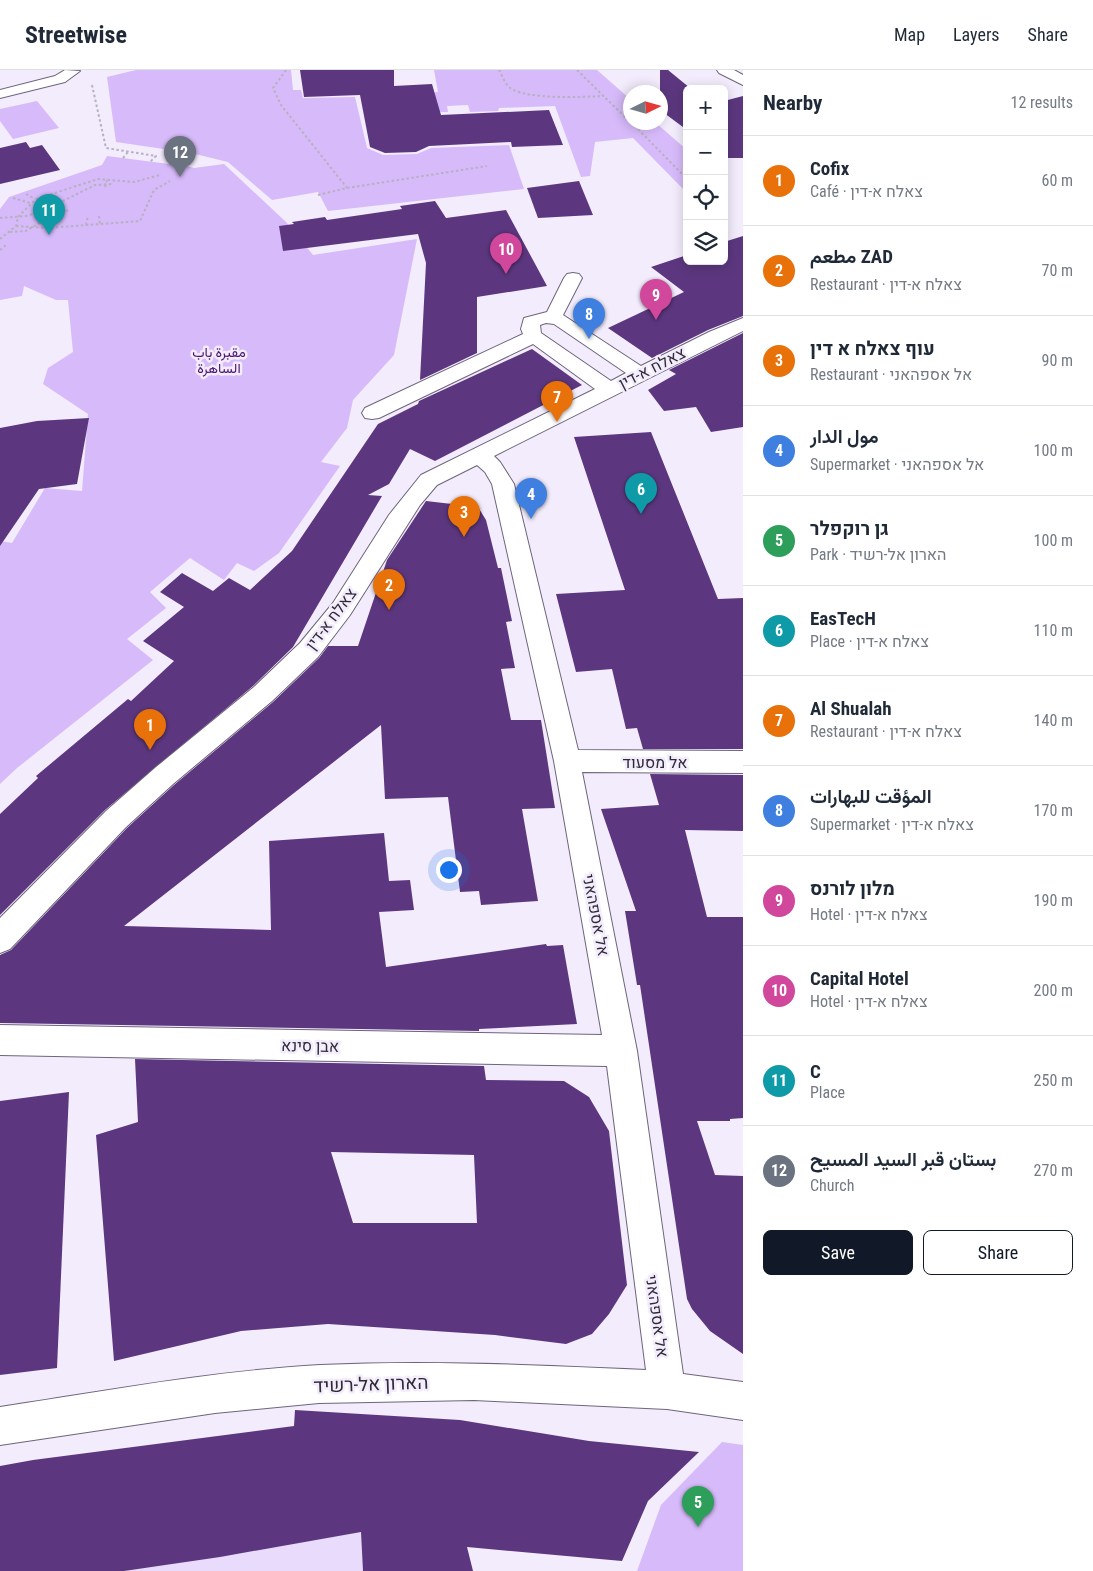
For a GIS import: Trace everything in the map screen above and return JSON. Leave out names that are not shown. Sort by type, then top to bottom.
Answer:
[{"type":"street","points":[[0,94],[60,79],[72,70],[87,75]]},
{"type":"street","points":[[724,70],[743,81]]},
{"type":"street","points":[[553,317],[573,278]]},
{"type":"street","points":[[609,389],[534,336],[530,329],[531,322],[538,318],[553,317],[563,321],[640,374]]},
{"type":"street","name":"צאלח א-דין","points":[[0,939],[116,819],[177,765],[267,692],[311,648],[341,609],[411,499],[429,480],[743,324]]},
{"type":"street","points":[[372,413],[534,336]]},
{"type":"street","name":"אל אספהאני","points":[[479,455],[493,467],[503,484],[567,761],[621,1052],[667,1390]]},
{"type":"street","name":"אל מסעוד","points":[[567,761],[743,762]]},
{"type":"street","name":"אבן סינא","points":[[0,1040],[621,1052]]},
{"type":"street","name":"הארון אל-רשיד","points":[[0,1426],[215,1394],[319,1384],[474,1381],[667,1390],[743,1401]]},
{"type":"path","points":[[286,70],[273,88],[281,105],[347,188]]},
{"type":"path","points":[[499,70],[509,87],[518,91],[560,96],[604,96]]},
{"type":"path","points":[[577,70],[623,114]]},
{"type":"path","points":[[87,75],[106,148],[156,156],[150,162]]},
{"type":"path","points":[[639,130],[683,175]]},
{"type":"path","points":[[123,158],[129,152]]},
{"type":"path","points":[[318,195],[347,188],[487,166]]},
{"type":"path","points":[[0,239],[16,226],[18,217],[30,203],[36,200],[98,178],[134,182],[160,175]]},
{"type":"path","points":[[95,185],[98,178]]},
{"type":"path","points":[[105,187],[107,180]]},
{"type":"path","points":[[16,226],[64,226],[140,221],[154,190],[170,180]]},
{"type":"path","points":[[0,218],[36,214],[52,209],[95,185],[112,184]]},
{"type":"path","points":[[26,194],[36,200]]},
{"type":"path","points":[[13,198],[30,203]]},
{"type":"path","points":[[52,209],[56,213]]},
{"type":"path","points":[[9,232],[26,231],[56,213],[70,210]]},
{"type":"path","points":[[33,219],[36,214]]},
{"type":"path","points":[[86,225],[88,216]]},
{"type":"path","points":[[100,216],[100,224]]},
{"type":"path","points":[[64,226],[64,231]]},
{"type":"path","points":[[0,250],[6,244]]},
{"type":"shaded area","points":[[377,1504],[387,1571],[0,1571]]},
{"type":"green space","points":[[136,70],[291,70],[293,90],[301,90],[303,98],[355,97],[367,148],[383,155],[417,154],[431,148],[509,145],[524,189],[328,211],[318,192],[272,200],[228,162],[191,153],[116,142],[107,77]]},
{"type":"green space","points":[[434,70],[597,70],[623,93],[623,130],[664,130],[683,147],[683,189],[633,138],[595,142],[590,176],[581,177],[555,106],[499,108],[498,111],[470,112],[468,105],[447,106],[448,112],[425,112],[419,94],[438,92]]},
{"type":"green space","points":[[37,101],[59,128],[13,139],[0,121],[0,109]]},
{"type":"green space","name":"مقبرة باب الساهرة","points":[[107,156],[169,164],[173,162],[194,168],[224,164],[286,222],[313,255],[417,239],[394,355],[353,400],[347,428],[321,462],[340,466],[279,553],[254,571],[237,563],[224,580],[190,558],[150,592],[166,608],[127,639],[153,660],[17,768],[0,784],[0,541],[12,543],[45,488],[82,491],[88,414],[43,384],[48,368],[73,352],[68,300],[56,300],[24,286],[22,296],[0,300],[0,209],[9,197],[102,165]]},
{"type":"green space","points":[[722,1442],[743,1445],[743,1571],[637,1571],[661,1505]]},
{"type":"building","points":[[300,70],[394,70],[394,86],[432,84],[441,115],[549,110],[563,145],[512,147],[511,142],[429,146],[416,152],[385,153],[370,147],[360,95],[304,97]]},
{"type":"building","points":[[660,70],[668,70],[686,85],[683,85],[683,127],[668,116],[668,85],[660,85]]},
{"type":"building","points":[[743,96],[743,158],[728,158],[728,100]]},
{"type":"building","points":[[26,142],[30,148],[42,145],[60,170],[0,184],[0,148]]},
{"type":"building","points":[[579,181],[593,215],[538,218],[527,188]]},
{"type":"building","points":[[435,201],[446,218],[506,210],[547,286],[477,297],[477,353],[420,380],[426,263],[418,234],[283,251],[279,226],[325,217],[327,220],[402,209],[400,206]]},
{"type":"building","points":[[743,236],[743,316],[708,330],[652,358],[608,328],[684,292],[651,267],[683,256],[683,265],[728,265],[728,241]]},
{"type":"building","points":[[743,333],[743,427],[711,432],[696,407],[664,411],[648,390],[676,374],[669,370]]},
{"type":"building","points":[[532,349],[582,385],[435,461],[410,449],[389,484],[368,495],[382,496],[293,647],[253,686],[105,810],[0,915],[0,814],[38,778],[36,776],[128,699],[131,701],[174,661],[143,641],[184,607],[160,592],[182,573],[213,591],[229,578],[250,590],[292,551],[378,424],[418,404],[419,401]]},
{"type":"building","points":[[89,418],[77,484],[39,489],[0,546],[0,428],[37,421]]},
{"type":"building","points":[[651,432],[718,599],[743,598],[743,749],[643,749],[637,728],[626,729],[612,669],[576,672],[556,594],[625,590],[574,437]]},
{"type":"building","points":[[426,501],[478,507],[486,520],[498,568],[501,568],[512,621],[506,622],[515,668],[501,669],[511,720],[541,720],[555,808],[522,809],[538,901],[481,905],[479,891],[460,892],[448,797],[385,799],[381,725],[124,926],[271,930],[269,841],[384,833],[389,881],[410,880],[414,910],[379,912],[386,967],[546,944],[547,946],[563,945],[577,1024],[479,1029],[479,1031],[0,1023],[0,955],[11,950],[127,828],[174,785],[273,702],[319,658],[328,646],[358,646],[387,560]]},
{"type":"building","points":[[650,774],[743,775],[743,831],[685,830],[707,917],[743,917],[743,1118],[730,1119],[730,1121],[697,1121],[715,1175],[743,1176],[743,1354],[710,1331],[692,1309],[687,1299],[640,985],[637,985],[625,911],[636,911],[601,809],[659,805]]},
{"type":"building","points":[[135,1059],[484,1066],[486,1080],[564,1081],[589,1097],[609,1131],[627,1285],[609,1314],[592,1334],[566,1344],[495,1335],[328,1324],[241,1331],[114,1361],[96,1135],[138,1122]],"holes":[[[331,1152],[474,1155],[477,1223],[353,1223]]]},
{"type":"building","points":[[69,1092],[57,1368],[0,1375],[0,1101]]},
{"type":"building","points":[[295,1410],[460,1420],[589,1441],[699,1452],[648,1501],[622,1561],[467,1547],[473,1571],[363,1571],[361,1532],[220,1557],[124,1571],[0,1571],[0,1466],[294,1426]]},
{"type":"place","name":"بستان قبر السيد المسيح","points":[[180,177]]},
{"type":"place","name":"C","points":[[49,235]]},
{"type":"place","name":"Capital Hotel","points":[[506,274]]},
{"type":"place","name":"מלון לורנס","points":[[656,320]]},
{"type":"place","name":"المؤقت للبهارات","points":[[589,339]]},
{"type":"place","name":"Al Shualah","points":[[557,422]]},
{"type":"place","name":"EasTecH","points":[[641,514]]},
{"type":"place","name":"مول الدار","points":[[531,519]]},
{"type":"place","name":"עוף צאלח א דין","points":[[464,537]]},
{"type":"place","name":"مطعم ZAD","points":[[389,610]]},
{"type":"place","name":"Cofix","points":[[150,750]]},
{"type":"place","name":"גן רוקפלר","points":[[698,1527]]}]
